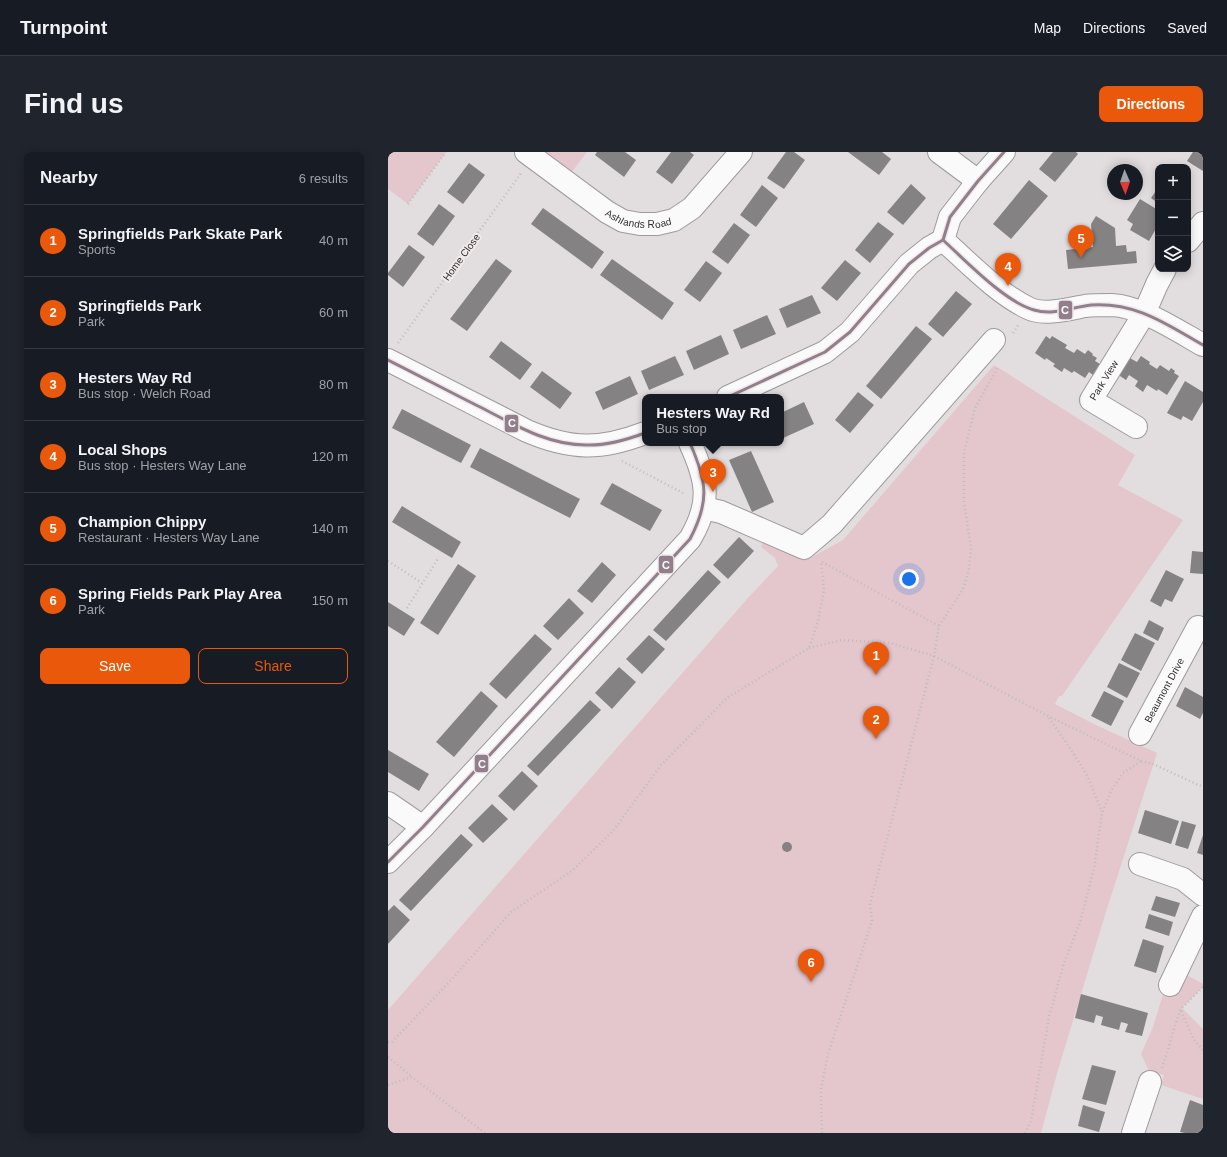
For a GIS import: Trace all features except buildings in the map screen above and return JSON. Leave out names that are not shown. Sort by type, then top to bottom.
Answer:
[{"type":"street","name":"Ashlands Road","points":[[530,155],[607,212],[623,221],[640,224],[657,224],[674,220],[692,208],[741,152]]},
{"type":"street","points":[[939,152],[978,181]]},
{"type":"street","points":[[734,394],[825,352],[850,332],[909,264],[929,248],[943,240],[950,217],[978,181],[1004,152]]},
{"type":"street","points":[[1191,237],[1203,223]]},
{"type":"street","points":[[943,240],[1000,290],[1029,309],[1053,312],[1087,306],[1113,305],[1144,314],[1203,345]]},
{"type":"street","points":[[1144,314],[1156,284],[1163,272]]},
{"type":"street","name":"Park View","points":[[1136,427],[1091,400],[1144,314]]},
{"type":"street","points":[[704,506],[804,548],[832,524],[1003,337]]},
{"type":"street","points":[[393,352],[527,431],[546,439],[581,445],[605,445],[624,441],[642,434]]},
{"type":"street","points":[[388,862],[423,827],[682,548],[696,529],[704,506],[705,490],[704,477],[691,446]]},
{"type":"street","name":"Beaumont Drive","points":[[1140,734],[1195,650],[1198,627]]},
{"type":"street","points":[[388,804],[423,827]]},
{"type":"street","points":[[1140,864],[1183,880],[1203,895]]},
{"type":"street","points":[[1170,985],[1203,916]]},
{"type":"street","points":[[1133,1133],[1150,1082]]},
{"type":"path","points":[[408,204],[446,152]]},
{"type":"path","name":"Home Close","points":[[393,352],[530,155]]},
{"type":"path","points":[[1003,337],[1029,309]]},
{"type":"path","points":[[822,1133],[820,1089],[828,1054],[872,921],[870,904],[934,656],[939,626],[963,590],[969,570],[971,547],[964,503],[964,452],[975,408],[1000,362]]},
{"type":"path","points":[[619,460],[704,506]]},
{"type":"path","points":[[407,608],[439,557]]},
{"type":"path","points":[[388,561],[422,583]]},
{"type":"path","points":[[809,648],[818,621],[824,590],[822,562],[939,626]]},
{"type":"path","points":[[388,1042],[392,1042],[453,978],[511,912],[573,870],[613,831],[662,765],[728,696],[809,648],[842,640],[890,643],[934,656],[1048,716],[1141,761],[1153,764],[1203,787]]},
{"type":"path","points":[[1048,716],[1087,775],[1102,813]]},
{"type":"path","points":[[1025,1133],[1031,1121],[1049,1017],[1063,966],[1081,919],[1094,870],[1102,813],[1111,791],[1123,774],[1141,761]]},
{"type":"path","points":[[1150,1082],[1160,1076],[1180,1010],[1203,987]]},
{"type":"path","points":[[1180,1010],[1194,1040],[1203,1050]]},
{"type":"path","points":[[388,1057],[412,1078],[485,1133]]},
{"type":"path","points":[[388,1085],[412,1078]]},
{"type":"shaded area","points":[[388,152],[446,152],[408,204],[388,189]]},
{"type":"shaded area","points":[[526,152],[587,152],[565,181]]},
{"type":"shaded area","points":[[994,365],[1135,455],[1118,485],[1183,520],[1062,696],[1059,696],[1055,704],[1157,753],[1105,915],[1058,1070],[1041,1133],[388,1133],[388,1010],[747,599],[778,566],[775,558],[761,547],[769,532],[804,548],[812,557],[843,540]]},
{"type":"shaded area","points":[[1185,974],[1203,984],[1203,987],[1182,1008],[1203,1029],[1203,1099],[1161,1085],[1164,1075],[1149,1071],[1141,1054],[1153,1027],[1165,988],[1180,991]]},
{"type":"transit line","name":"C","points":[[734,394],[825,352],[850,332],[909,264],[929,248],[943,240],[950,217],[978,181],[1004,152]]},
{"type":"transit line","name":"C","points":[[943,240],[986,280],[1023,306],[1041,312],[1055,312],[1091,305],[1122,307],[1163,322],[1203,345]]},
{"type":"transit line","name":"C","points":[[388,360],[517,426],[543,437],[571,444],[601,445],[642,434]]},
{"type":"transit line","name":"C","points":[[388,862],[423,827],[690,539],[701,513],[704,491],[700,469],[691,446]]},
{"type":"place","name":"Champion Chippy","points":[[1081,258]]},
{"type":"place","name":"Local Shops","points":[[1008,286]]},
{"type":"place","name":"Hesters Way Rd","points":[[713,492]]},
{"type":"place","name":"Springfields Park Skate Park","points":[[876,675]]},
{"type":"place","name":"Springfields Park","points":[[876,739]]},
{"type":"place","name":"Spring Fields Park Play Area","points":[[811,982]]}]
